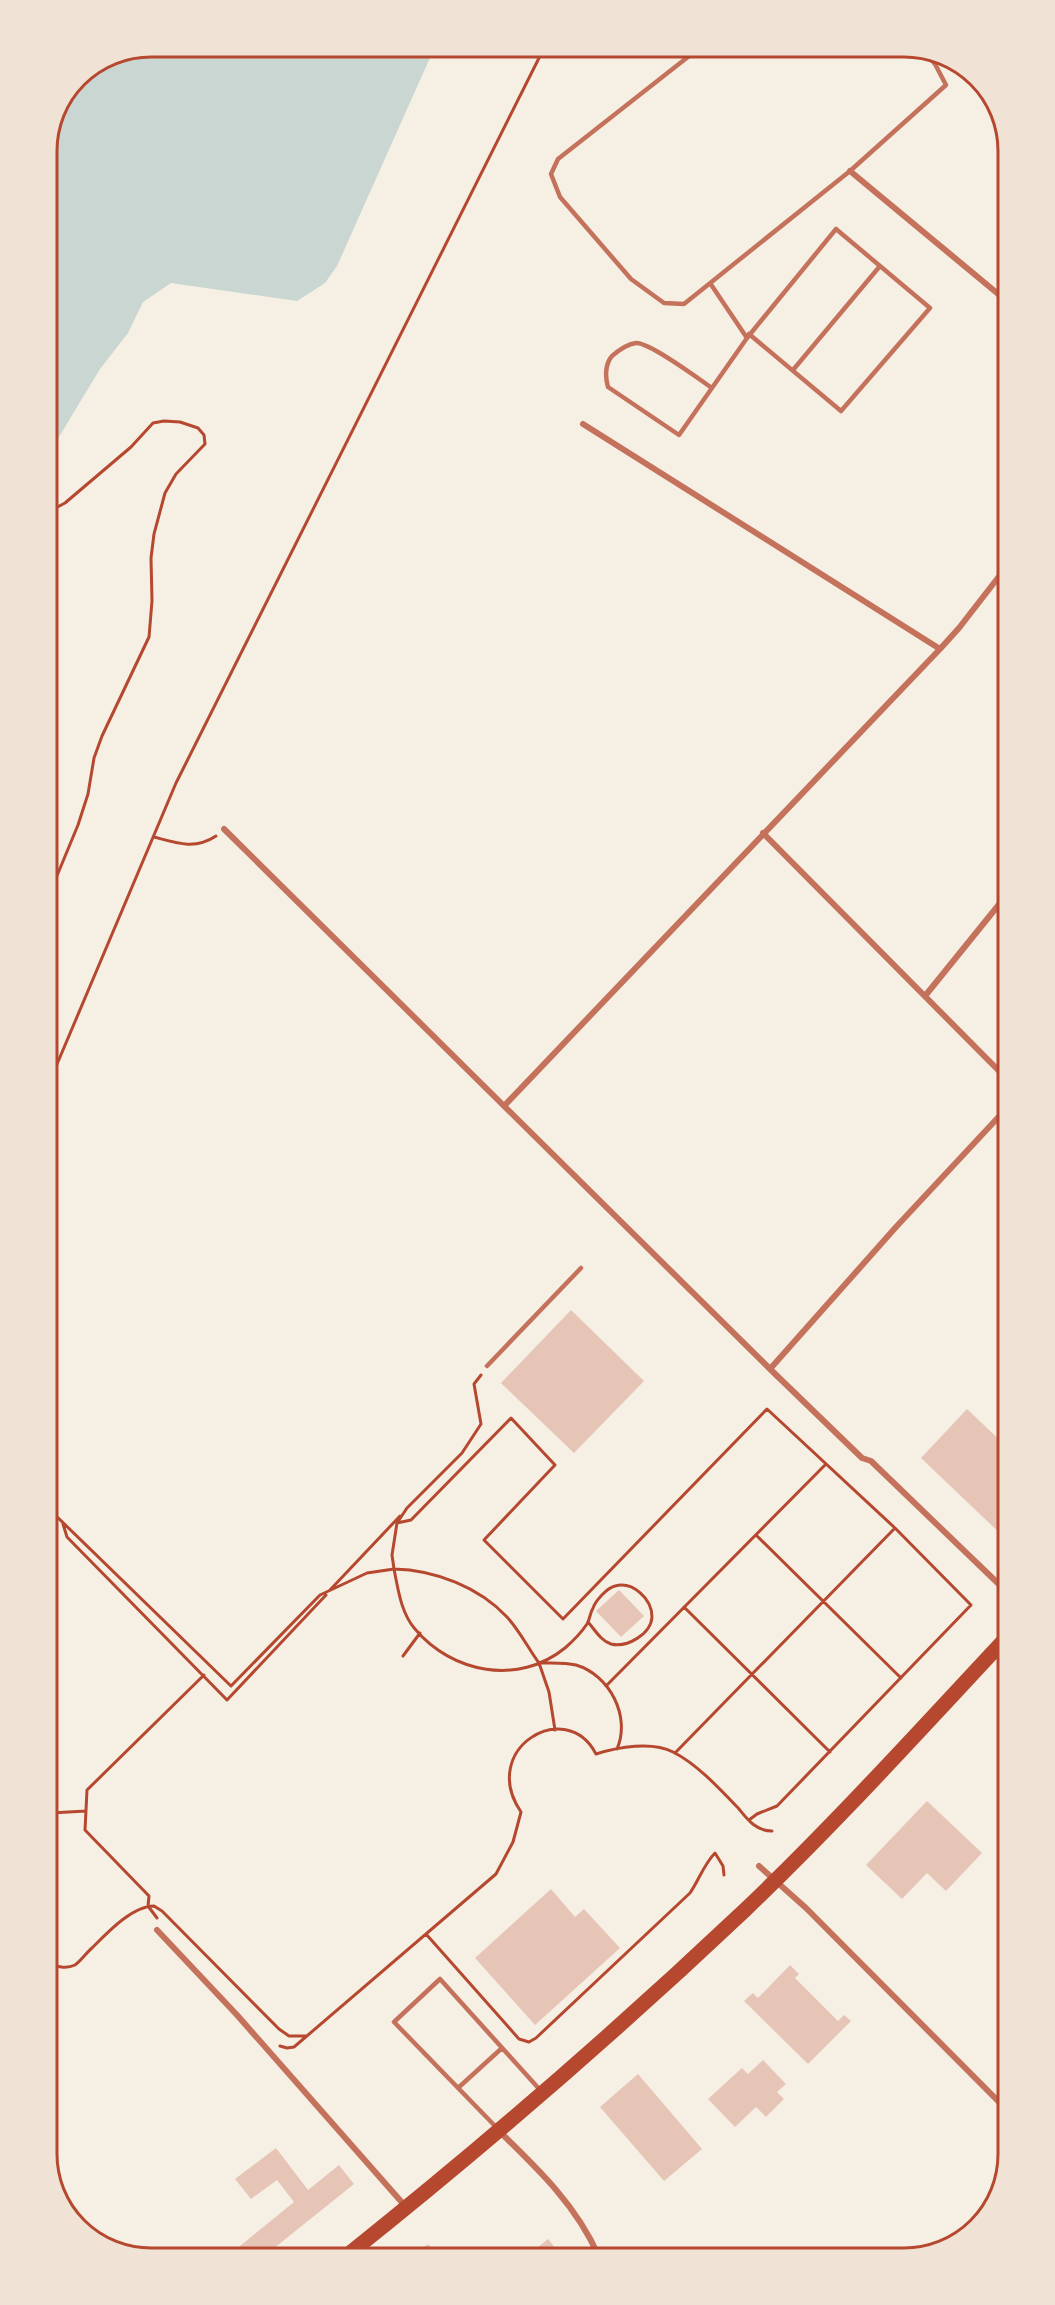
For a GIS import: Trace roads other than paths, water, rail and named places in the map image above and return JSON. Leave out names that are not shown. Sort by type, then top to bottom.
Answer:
[{"type":"main road","points":[[356,2248],[500,2131],[661,1987],[774,1881],[856,1798],[998,1647]]},
{"type":"street","points":[[850,171],[998,294]]},
{"type":"street","points":[[583,424],[940,649]]},
{"type":"street","points":[[504,1106],[940,649],[966,620],[998,578]]},
{"type":"street","points":[[224,829],[770,1369],[862,1458],[871,1461],[998,1583]]},
{"type":"street","points":[[764,833],[998,1071]]},
{"type":"street","points":[[925,996],[998,906]]},
{"type":"street","points":[[770,1369],[896,1227],[998,1118]]},
{"type":"street","points":[[759,1866],[806,1908],[998,2101]]},
{"type":"street","points":[[156,1930],[237,2015],[407,2208]]},
{"type":"street","points":[[500,2131],[533,2164],[576,2214],[595,2248]]},
{"type":"lane","points":[[688,57],[558,159],[551,174],[560,197],[631,279],[664,303],[684,304],[850,171],[946,85],[935,64]]},
{"type":"lane","points":[[710,283],[748,336],[841,411],[930,308],[836,229],[748,336],[680,435],[608,387],[606,378],[609,359],[621,348],[638,343],[651,348],[712,388]]},
{"type":"lane","points":[[793,370],[880,266]]},
{"type":"lane","points":[[487,1366],[581,1268]]},
{"type":"lane","points":[[500,2131],[394,2022],[440,1979],[542,2093]]},
{"type":"lane","points":[[458,2088],[502,2048]]}]
